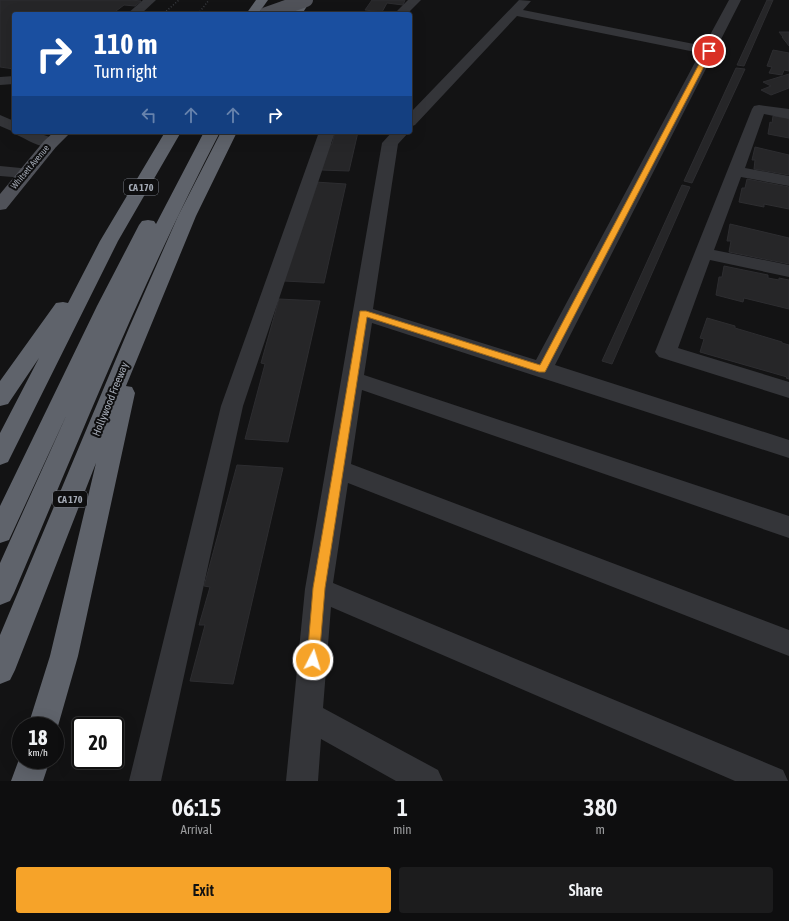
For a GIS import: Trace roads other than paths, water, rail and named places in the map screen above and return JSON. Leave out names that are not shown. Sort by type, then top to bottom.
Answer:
[{"type":"highway","points":[[253,12],[262,0]]},
{"type":"highway","points":[[273,12],[282,0]]},
{"type":"highway","points":[[283,12],[292,0]]},
{"type":"highway","points":[[297,12],[305,0]]},
{"type":"highway","name":"CA 170","points":[[0,456],[110,241],[172,134]]},
{"type":"highway","points":[[0,532],[107,306],[195,134]]},
{"type":"highway","points":[[0,593],[135,285],[211,134]]},
{"type":"highway","name":"Hollywood Freeway","points":[[0,670],[139,328],[188,216],[228,134]]},
{"type":"highway","points":[[0,398],[110,241]]},
{"type":"highway","points":[[46,717],[64,656],[139,328]]},
{"type":"highway","points":[[27,781],[31,769]]},
{"type":"main road","points":[[272,12],[305,0]]},
{"type":"main road","name":"Whitsett Avenue","points":[[0,205],[25,173],[50,144],[61,134]]},
{"type":"street","points":[[135,12],[150,0]]},
{"type":"street","points":[[402,12],[416,0]]},
{"type":"street","points":[[412,120],[527,0]]},
{"type":"street","points":[[542,369],[735,0]]},
{"type":"street","points":[[514,12],[709,51]]},
{"type":"street","points":[[0,81],[12,80]]},
{"type":"street","points":[[789,114],[759,109],[666,352],[789,390]]},
{"type":"street","points":[[0,120],[12,126]]},
{"type":"street","points":[[27,134],[50,144]]},
{"type":"street","points":[[145,781],[232,406],[326,134]]},
{"type":"street","points":[[302,781],[309,716],[319,588],[390,143],[399,134]]},
{"type":"street","points":[[0,171],[25,173]]},
{"type":"street","points":[[734,171],[789,181]]},
{"type":"street","points":[[703,253],[789,271]]},
{"type":"street","points":[[363,313],[542,369],[789,450]]},
{"type":"street","points":[[353,379],[789,527]]},
{"type":"street","points":[[338,469],[789,643]]},
{"type":"street","points":[[319,588],[772,781]]},
{"type":"street","points":[[309,716],[427,781]]}]
